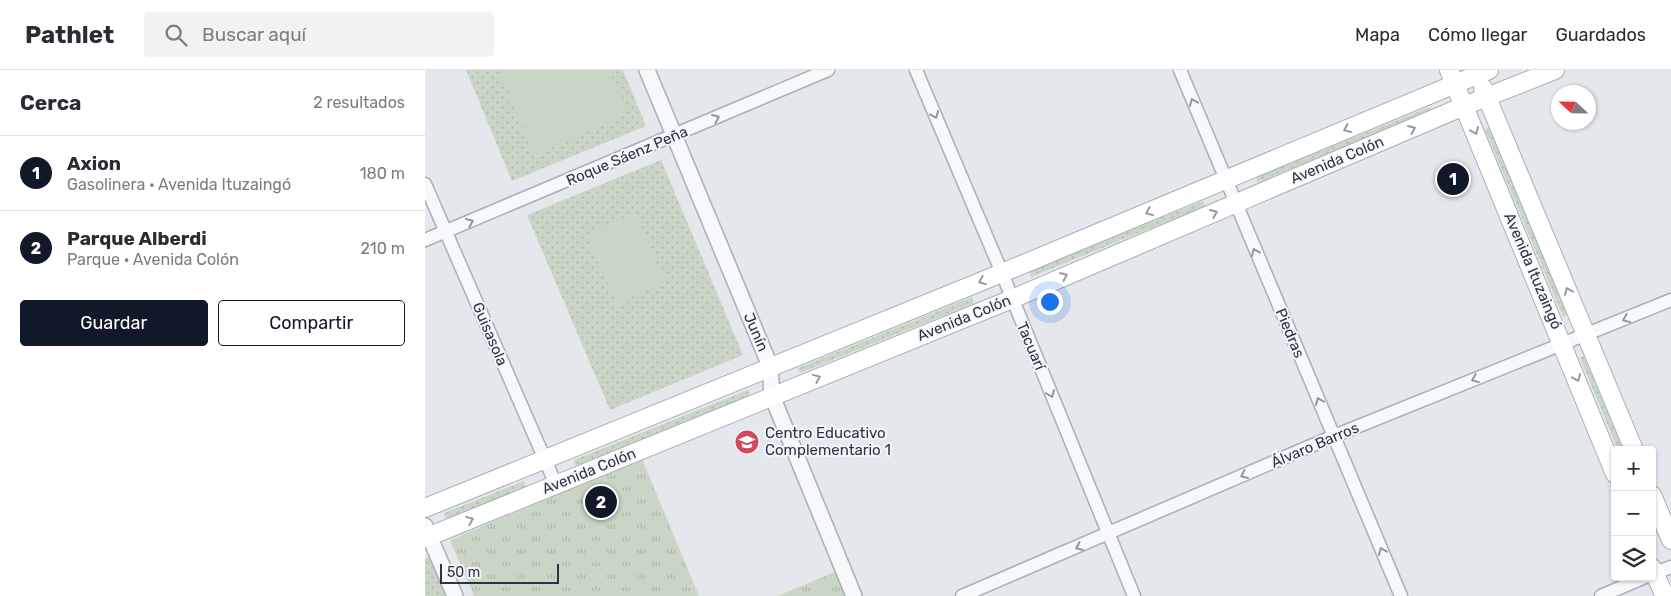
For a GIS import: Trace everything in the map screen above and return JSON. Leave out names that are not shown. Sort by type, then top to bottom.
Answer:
[{"type":"main road","name":"Avenida Colón","points":[[427,533],[556,485],[1012,299],[1464,106],[1555,70]]},
{"type":"main road","name":"Avenida Colón","points":[[425,508],[1225,181],[1452,77],[1481,72]]},
{"type":"main road","name":"Avenida Ituzaingó","points":[[1481,72],[1487,97],[1632,446]]},
{"type":"main road","name":"Avenida Ituzaingó","points":[[1452,77],[1563,343],[1611,464]]},
{"type":"main road","points":[[1656,504],[1671,540]]},
{"type":"main road","points":[[1656,574],[1665,596]]},
{"type":"street","name":"Junín","points":[[647,70],[771,366],[772,396],[854,596]]},
{"type":"street","name":"Roque Sáenz Peña","points":[[425,240],[828,70]]},
{"type":"street","name":"Tacuarí","points":[[916,70],[1002,273],[1134,596]]},
{"type":"street","name":"Piedras","points":[[1180,70],[1225,181],[1335,436],[1401,596]]},
{"type":"street","name":"Guisasola","points":[[425,184],[556,485]]},
{"type":"street","name":"Álvaro Barros","points":[[962,596],[1335,436],[1671,300]]},
{"type":"street","points":[[427,533],[455,596]]},
{"type":"street","points":[[1601,596],[1635,581]]},
{"type":"green space","points":[[466,70],[623,70],[646,126],[512,181]]},
{"type":"green space","points":[[499,70],[609,70],[627,115],[534,155]]},
{"type":"green space","points":[[1430,107],[1433,112],[1258,182],[1256,177]]},
{"type":"green space","points":[[1490,128],[1567,315],[1563,317],[1485,129]]},
{"type":"green space","points":[[661,160],[743,355],[610,410],[527,215]]},
{"type":"green space","points":[[1203,201],[1205,206],[1031,277],[1029,271]]},
{"type":"green space","points":[[635,213],[665,282],[617,304],[586,235]]},
{"type":"green space","points":[[972,297],[974,303],[800,373],[798,368]]},
{"type":"green space","points":[[1584,356],[1621,446],[1616,446],[1580,358]]},
{"type":"green space","points":[[748,390],[750,396],[576,466],[574,460]]},
{"type":"green space","points":[[642,459],[699,596],[474,596],[450,540]]},
{"type":"green space","points":[[524,481],[526,487],[446,519],[444,513]]},
{"type":"green space","points":[[430,556],[446,596],[425,596],[425,559]]},
{"type":"green space","points":[[837,571],[847,596],[778,596]]},
{"type":"place","name":"Axion","points":[[1453,179]]},
{"type":"place","name":"Centro Educativo Complementario 1","points":[[747,442]]},
{"type":"place","name":"Parque Alberdi","points":[[601,502]]}]
